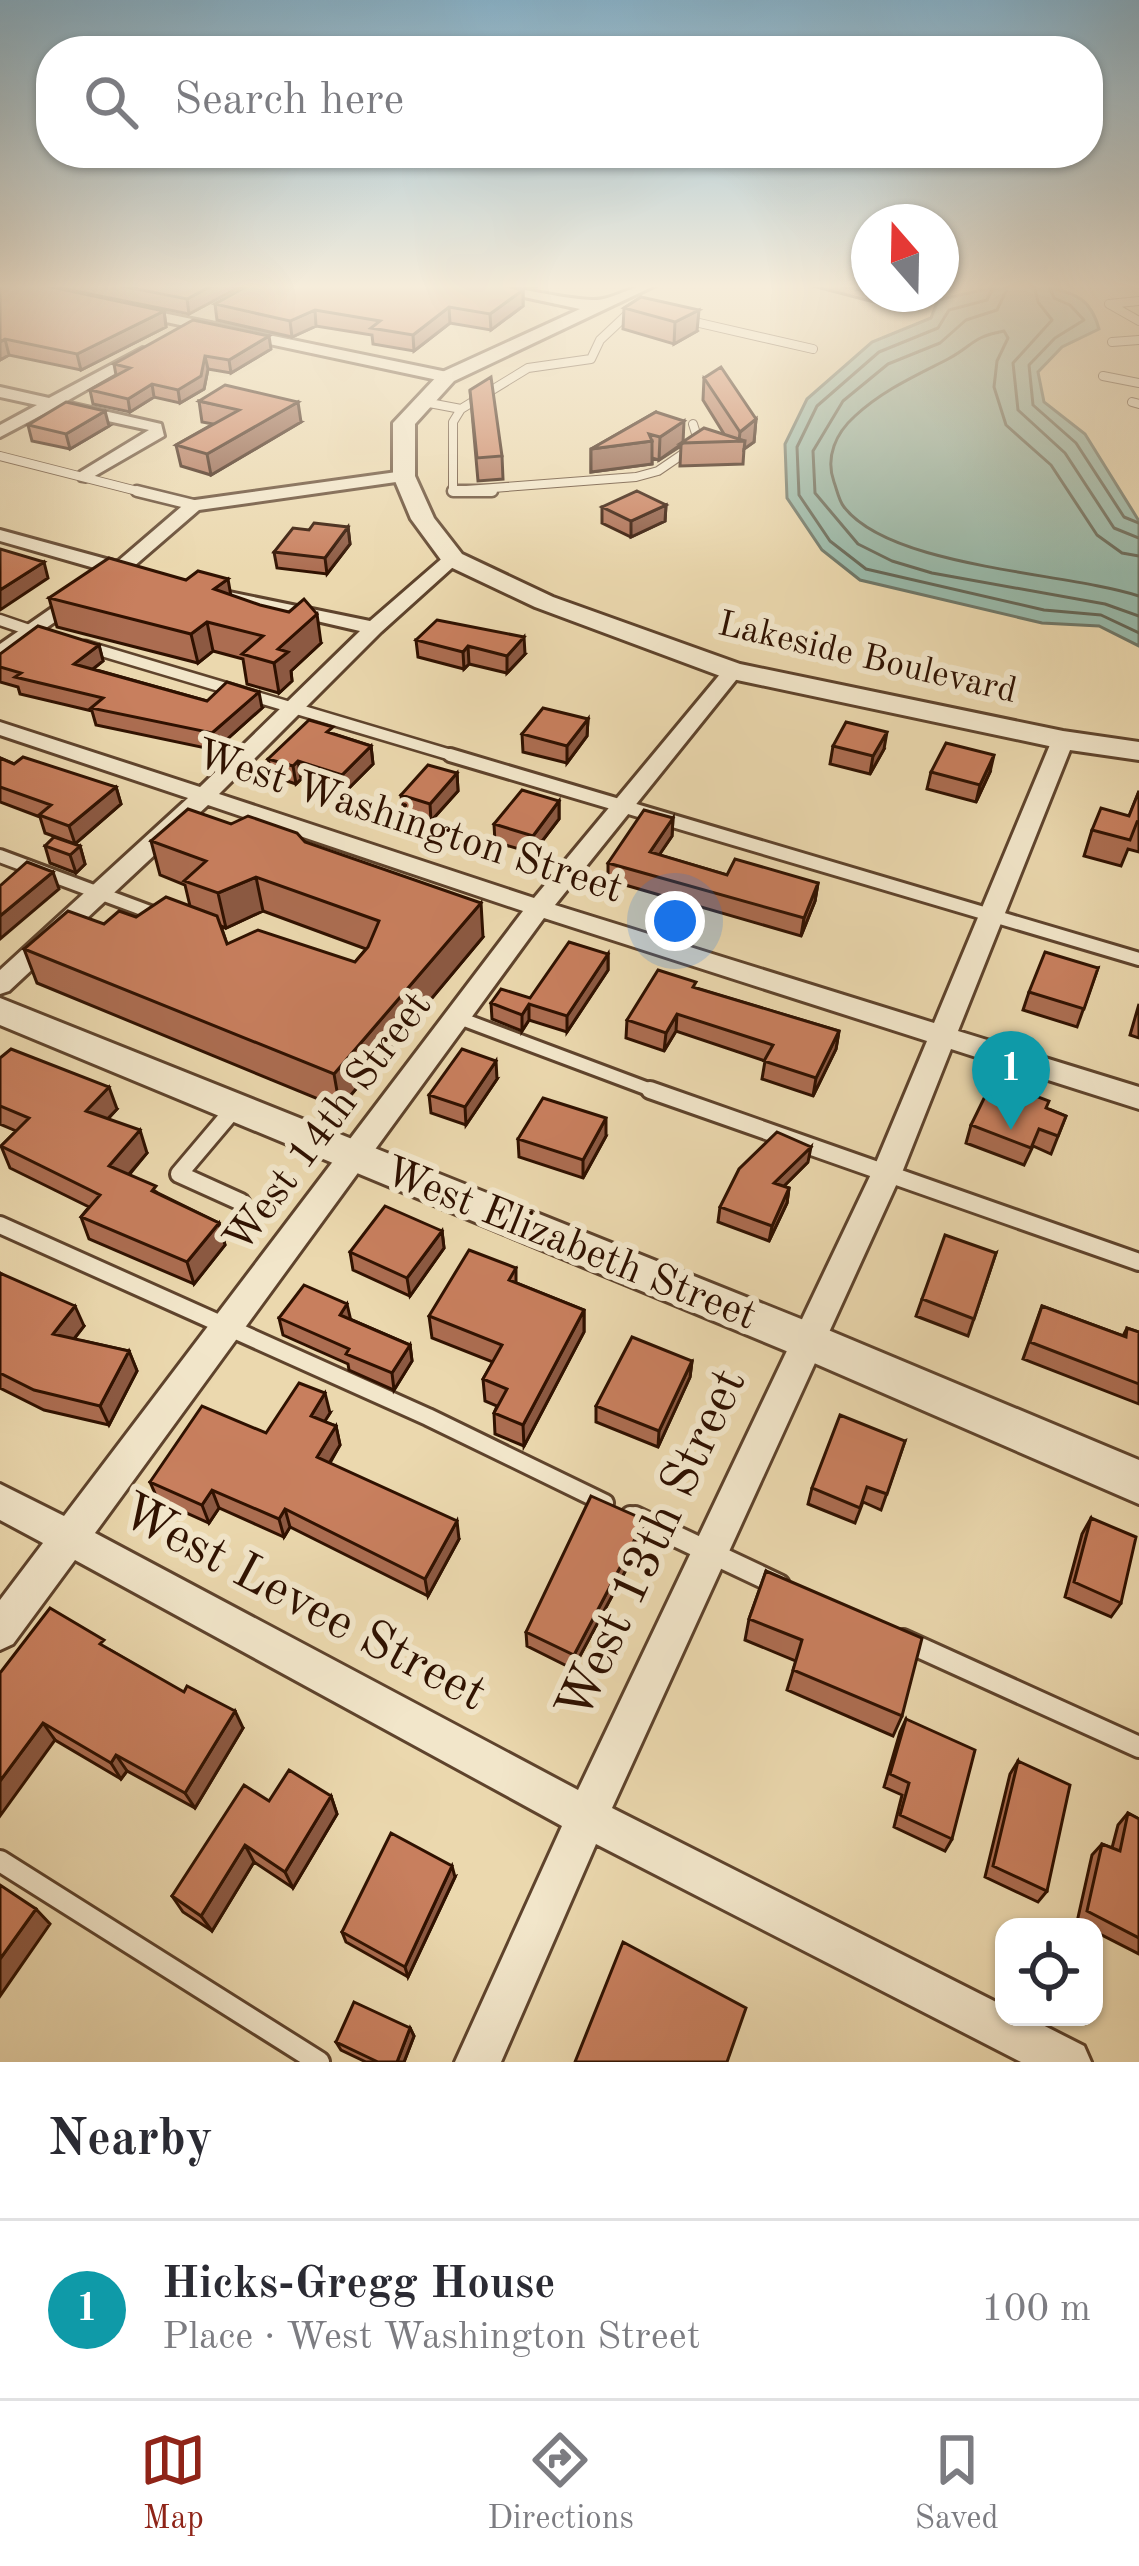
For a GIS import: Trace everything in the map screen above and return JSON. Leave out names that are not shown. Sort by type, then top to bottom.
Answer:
[{"type":"street","points":[[0,432],[89,381]]},
{"type":"street","points":[[0,985],[202,798],[374,628],[453,559],[424,519],[404,476],[404,423],[443,381]]},
{"type":"street","points":[[0,392],[155,427],[158,433],[86,476]]},
{"type":"street","points":[[0,653],[119,570],[194,505],[404,476]]},
{"type":"street","points":[[0,535],[142,575]]},
{"type":"street","name":"Lakeside Boulevard","points":[[453,559],[544,602],[733,671],[1063,740],[1139,751]]},
{"type":"street","points":[[189,586],[374,628]]},
{"type":"street","name":"West 14th Street","points":[[0,1631],[539,908],[733,671]]},
{"type":"street","name":"West Washington Street","points":[[0,728],[539,908],[1139,1098]]},
{"type":"street","name":"West 13th Street","points":[[478,2062],[586,1817],[888,1170],[1063,740]]},
{"type":"street","name":"West Elizabeth Street","points":[[0,1011],[806,1340],[1139,1482]]},
{"type":"street","name":"West Levee Street","points":[[0,1501],[586,1817],[1068,2062]]},
{"type":"lane","points":[[506,381],[461,409],[453,422],[449,477],[453,491],[607,482],[658,471],[699,443],[693,424]]},
{"type":"lane","points":[[424,402],[461,409]]},
{"type":"lane","points":[[0,456],[194,505]]},
{"type":"lane","points":[[0,620],[53,637]]},
{"type":"lane","points":[[75,644],[1139,958]]},
{"type":"lane","points":[[0,856],[181,922]]},
{"type":"lane","points":[[459,1018],[553,1056],[1139,1262]]},
{"type":"lane","points":[[234,1109],[179,1174],[242,1202]]},
{"type":"lane","points":[[0,1225],[428,1417],[794,1592]]},
{"type":"lane","points":[[880,1630],[1139,1747]]},
{"type":"lane","points":[[0,1861],[319,2062]]},
{"type":"water","points":[[827,381],[1040,381],[1044,402],[1085,434],[1139,521],[1139,646],[1099,626],[1042,623],[860,580],[822,550],[787,498],[785,444],[807,399]]},
{"type":"building","points":[[106,381],[192,381],[178,390],[152,384],[128,399],[90,390]]},
{"type":"building","points":[[492,381],[502,456],[477,458],[470,390]]},
{"type":"building","points":[[706,381],[731,381],[756,419],[740,432]]},
{"type":"building","points":[[225,385],[298,402],[207,454],[176,445],[239,410],[199,401]]},
{"type":"building","points":[[66,402],[105,411],[66,434],[28,425]]},
{"type":"building","points":[[656,412],[684,421],[660,437],[649,434],[652,441],[591,449]]},
{"type":"building","points":[[704,428],[745,441],[681,443]]},
{"type":"building","points":[[637,491],[666,505],[631,521],[602,507]]},
{"type":"building","points":[[314,523],[348,527],[325,558],[274,552],[293,528],[309,530]]},
{"type":"building","points":[[0,549],[44,562],[0,590]]},
{"type":"building","points":[[109,558],[186,580],[198,571],[228,579],[214,589],[289,612],[304,599],[317,614],[278,649],[288,652],[274,663],[242,654],[263,636],[207,622],[191,634],[49,598]]},
{"type":"building","points":[[437,620],[524,637],[507,656],[468,646],[463,652],[416,640]]},
{"type":"building","points":[[38,626],[99,645],[74,664],[207,701],[227,682],[259,692],[212,733],[91,708],[103,698],[15,677],[21,673],[0,667],[0,654]]},
{"type":"building","points":[[543,708],[588,719],[567,746],[522,734]]},
{"type":"building","points":[[309,720],[333,727],[327,732],[371,746],[342,775],[298,761],[293,766],[268,759]]},
{"type":"building","points":[[846,722],[887,732],[873,756],[833,746]]},
{"type":"building","points":[[946,743],[994,755],[980,785],[931,772]]},
{"type":"building","points":[[23,757],[116,787],[69,826],[39,815],[51,805],[0,787],[0,758],[14,764]]},
{"type":"building","points":[[428,765],[457,773],[430,804],[401,795]]},
{"type":"building","points":[[522,790],[559,801],[533,836],[494,824]]},
{"type":"building","points":[[1139,791],[1139,823],[1130,840],[1092,830],[1101,808],[1129,816]]},
{"type":"building","points":[[188,809],[231,824],[248,816],[297,833],[305,842],[481,903],[334,1074],[24,949],[68,911],[104,924],[119,911],[136,917],[166,897],[217,916],[227,944],[258,930],[355,962],[368,947],[379,921],[256,877],[218,893],[184,881],[206,861],[151,841]]},
{"type":"building","points":[[644,810],[673,818],[650,852],[727,875],[735,859],[818,883],[804,918],[608,863]]},
{"type":"building","points":[[54,837],[80,846],[70,855],[45,846]]},
{"type":"building","points":[[27,862],[53,872],[0,916],[0,886]]},
{"type":"building","points":[[569,942],[608,954],[567,1016],[529,1004],[522,1015],[491,1003],[501,989],[530,998]]},
{"type":"building","points":[[1045,952],[1098,968],[1084,1009],[1029,992]]},
{"type":"building","points":[[658,970],[696,982],[693,987],[839,1031],[816,1078],[764,1061],[773,1045],[677,1014],[666,1033],[627,1020]]},
{"type":"building","points":[[11,1049],[109,1087],[86,1111],[140,1130],[109,1166],[156,1186],[152,1191],[219,1223],[187,1262],[81,1217],[100,1195],[1,1146],[29,1118],[0,1106],[0,1058]]},
{"type":"building","points":[[462,1049],[496,1061],[465,1107],[429,1095]]},
{"type":"building","points":[[993,1080],[1049,1101],[1046,1108],[1066,1116],[1058,1136],[1039,1129],[1031,1148],[971,1125]]},
{"type":"building","points":[[543,1098],[606,1118],[583,1160],[518,1139]]},
{"type":"building","points":[[777,1132],[811,1147],[774,1183],[789,1188],[772,1226],[720,1207],[739,1169]]},
{"type":"building","points":[[385,1206],[442,1231],[407,1278],[350,1252]]},
{"type":"building","points":[[945,1235],[996,1253],[974,1319],[922,1299]]},
{"type":"building","points":[[469,1250],[516,1268],[509,1280],[584,1310],[523,1425],[494,1413],[507,1389],[483,1379],[502,1345],[429,1316]]},
{"type":"building","points":[[0,1273],[75,1306],[53,1334],[129,1351],[100,1406],[34,1390],[0,1373]]},
{"type":"building","points":[[304,1285],[347,1304],[340,1315],[410,1345],[392,1373],[279,1318]]},
{"type":"building","points":[[1042,1306],[1126,1337],[1127,1328],[1139,1332],[1139,1384],[1030,1342]]},
{"type":"building","points":[[632,1337],[692,1361],[659,1431],[596,1406]]},
{"type":"building","points":[[299,1383],[325,1393],[311,1416],[336,1426],[317,1457],[457,1521],[425,1579],[285,1509],[279,1519],[212,1490],[202,1505],[150,1482],[202,1406],[266,1433]]},
{"type":"building","points":[[840,1415],[905,1441],[887,1494],[867,1487],[860,1508],[812,1488]]},
{"type":"building","points":[[591,1496],[645,1520],[574,1655],[526,1632]]},
{"type":"building","points":[[1091,1518],[1136,1537],[1121,1603],[1074,1582]]},
{"type":"building","points":[[766,1571],[922,1638],[902,1716],[793,1670],[802,1640],[749,1619]]},
{"type":"building","points":[[50,1608],[104,1640],[100,1644],[184,1692],[187,1686],[235,1711],[185,1793],[116,1755],[111,1763],[43,1723],[0,1781],[0,1673]]},
{"type":"building","points":[[906,1719],[975,1750],[952,1839],[900,1815],[909,1783],[890,1774]]},
{"type":"building","points":[[1018,1761],[1070,1785],[1047,1891],[993,1866]]},
{"type":"building","points":[[289,1770],[331,1796],[285,1872],[245,1845],[201,1916],[172,1896],[244,1785],[269,1801]]},
{"type":"building","points":[[1128,1813],[1139,1819],[1139,1938],[1087,1911],[1102,1844],[1120,1851]]},
{"type":"building","points":[[391,1833],[452,1866],[405,1967],[342,1932]]},
{"type":"building","points":[[0,1885],[36,1909],[0,1959]]},
{"type":"building","points":[[623,1942],[746,2008],[727,2062],[575,2062]]},
{"type":"building","points":[[354,2002],[410,2028],[397,2062],[378,2062],[336,2042]]},
{"type":"place","name":"Hicks-Gregg House","points":[[1011,1130]]}]
